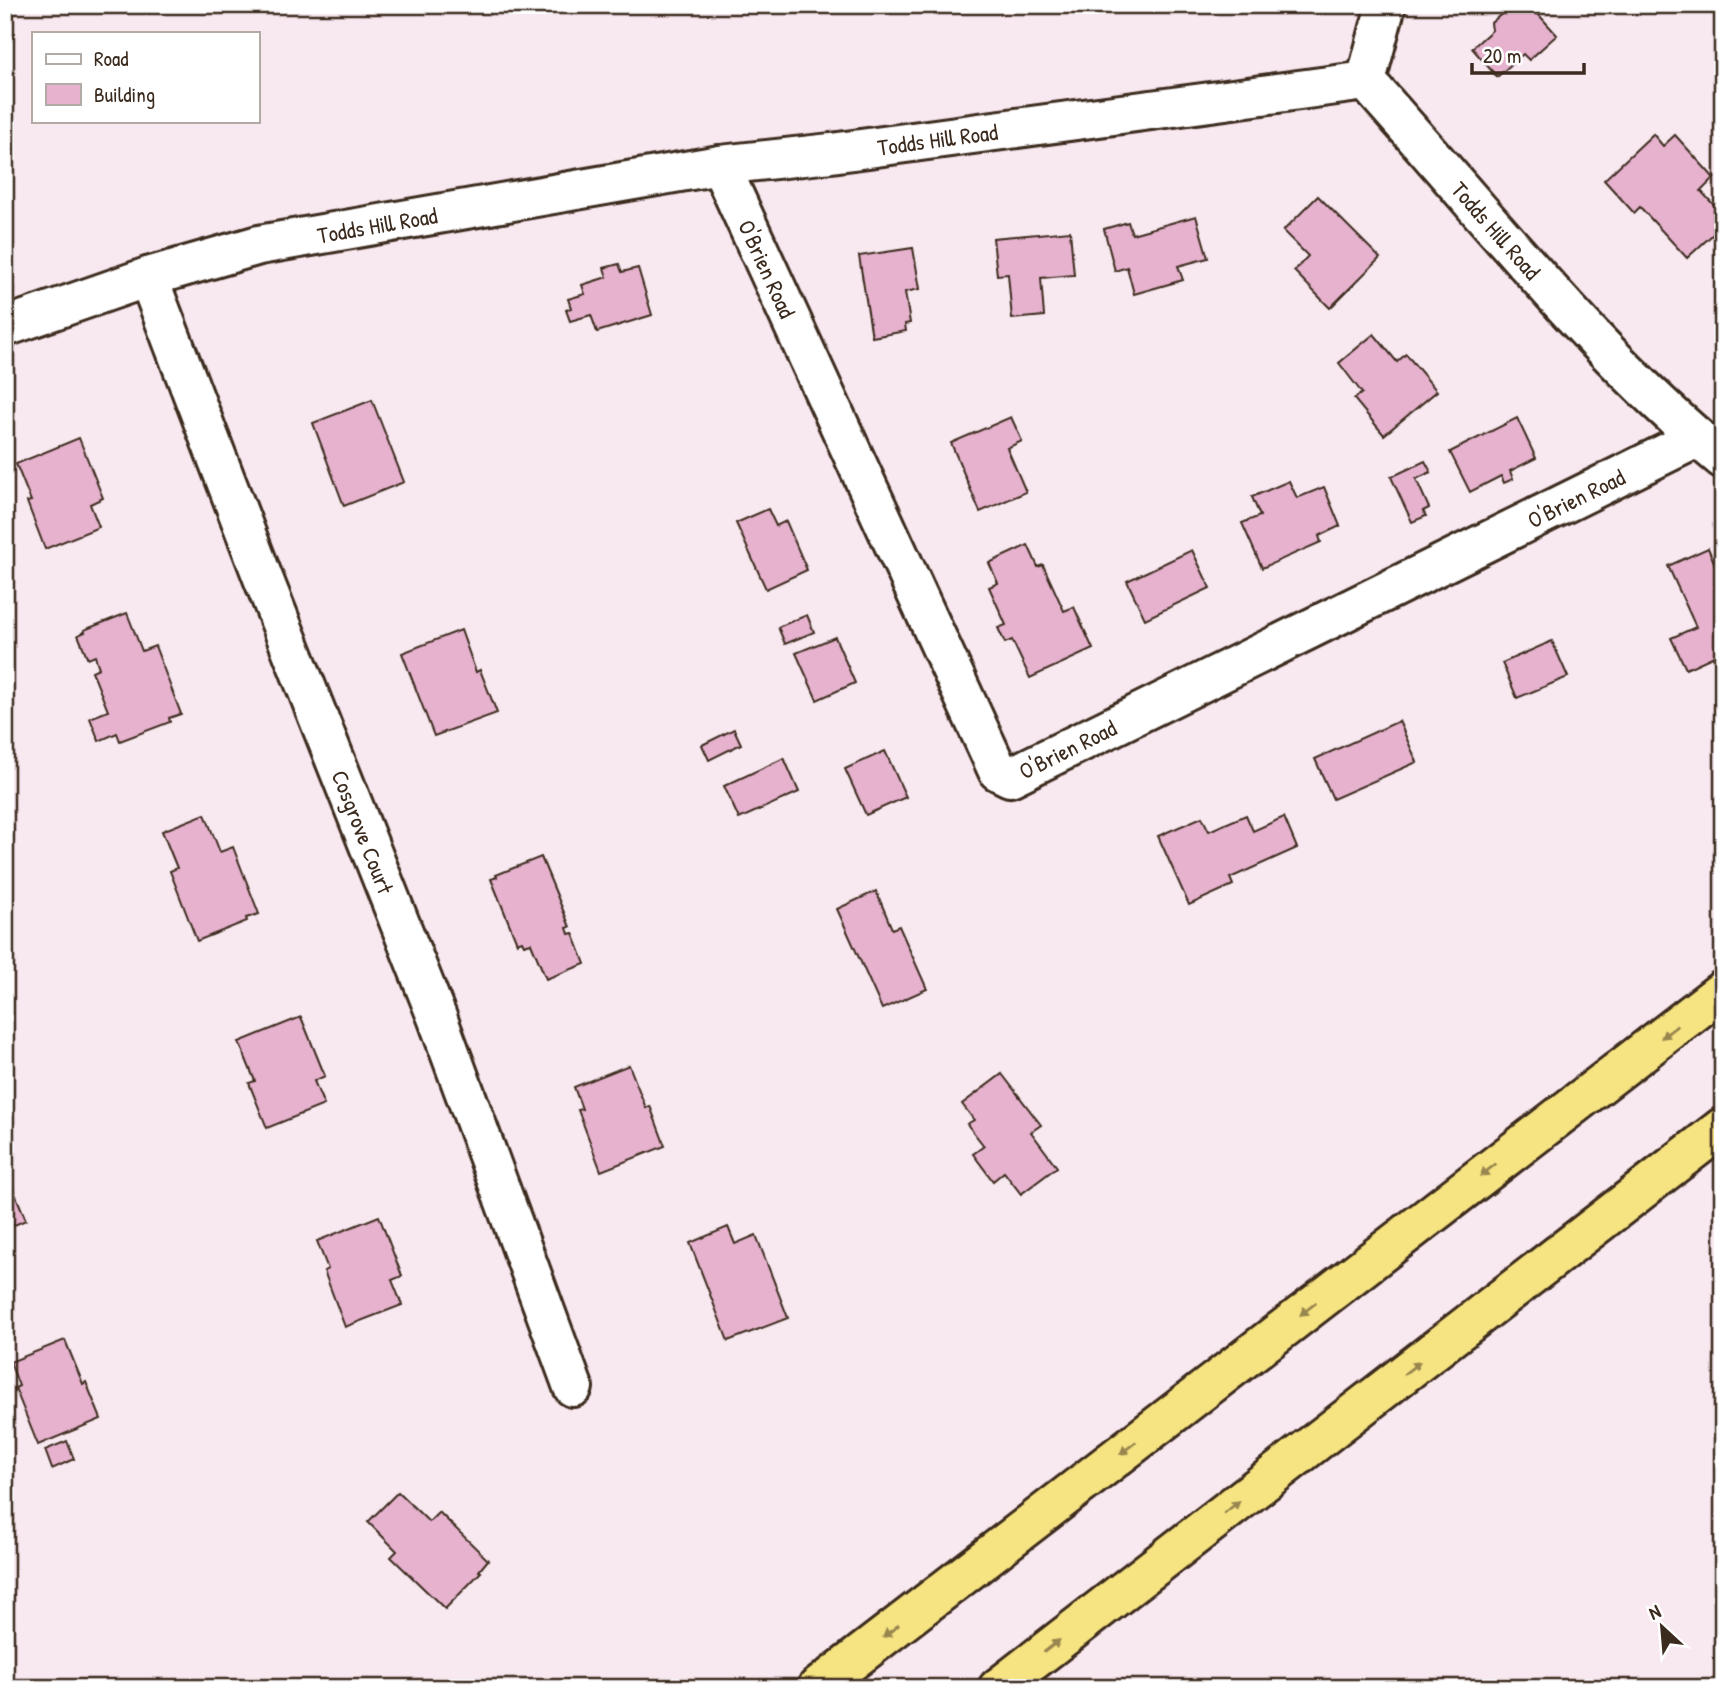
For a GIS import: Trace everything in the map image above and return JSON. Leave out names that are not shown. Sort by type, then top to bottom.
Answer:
[{"type":"highway","points":[[817,1688],[1723,990]]},
{"type":"highway","points":[[998,1688],[1723,1128]]},
{"type":"highway","points":[[1543,1267],[1723,1143]]},
{"type":"street","points":[[1366,81],[1386,5]]},
{"type":"street","name":"Todds Hill Road","points":[[5,327],[148,277],[259,245],[720,165],[831,153],[1366,81],[1567,310],[1631,376],[1710,448]]},
{"type":"street","name":"O'Brien Road","points":[[720,165],[998,771],[1010,777],[1710,448]]},
{"type":"street","name":"Cosgrove Court","points":[[148,277],[263,578],[437,1017],[573,1387]]},
{"type":"building","points":[[1512,5],[1530,5],[1557,35],[1529,60],[1523,54],[1497,77],[1472,48],[1492,30],[1491,23]]},
{"type":"building","points":[[1653,134],[1663,146],[1675,135],[1714,178],[1701,191],[1723,215],[1723,225],[1687,258],[1640,207],[1634,213],[1604,180]]},
{"type":"building","points":[[1318,196],[1380,258],[1330,308],[1294,271],[1308,256],[1283,231]]},
{"type":"building","points":[[1196,216],[1208,258],[1178,266],[1183,280],[1134,294],[1127,267],[1115,271],[1104,229],[1128,222],[1132,234]]},
{"type":"building","points":[[1070,231],[1074,275],[1041,278],[1044,316],[1012,319],[1008,274],[997,275],[993,238]]},
{"type":"building","points":[[913,248],[920,289],[905,292],[910,323],[905,324],[906,331],[872,337],[859,256]]},
{"type":"building","points":[[619,264],[622,272],[638,268],[652,315],[597,332],[591,315],[570,321],[566,310],[571,308],[568,299],[585,294],[582,285],[607,277],[604,268]]},
{"type":"building","points":[[1374,334],[1397,362],[1406,354],[1437,391],[1384,435],[1354,399],[1362,393],[1339,363]]},
{"type":"building","points":[[372,400],[404,482],[344,506],[313,423]]},
{"type":"building","points":[[1011,417],[1022,441],[1007,448],[1026,492],[980,512],[951,443]]},
{"type":"building","points":[[1517,418],[1536,458],[1510,471],[1513,479],[1504,483],[1501,476],[1470,492],[1450,452]]},
{"type":"building","points":[[79,438],[103,498],[90,504],[99,527],[45,549],[27,502],[31,501],[16,464]]},
{"type":"building","points":[[1425,461],[1431,472],[1416,479],[1429,508],[1423,511],[1426,516],[1412,522],[1391,477]]},
{"type":"building","points":[[1289,481],[1297,498],[1324,487],[1340,526],[1319,536],[1321,542],[1262,568],[1242,523],[1260,516],[1252,497]]},
{"type":"building","points":[[768,509],[776,526],[786,521],[807,570],[766,589],[736,523]]},
{"type":"building","points":[[1028,545],[1038,567],[1043,565],[1064,611],[1074,607],[1093,649],[1030,678],[1012,640],[1005,643],[998,628],[1006,625],[989,587],[998,583],[989,563]]},
{"type":"building","points":[[1708,548],[1717,569],[1723,567],[1723,652],[1686,669],[1671,638],[1696,627],[1668,566]]},
{"type":"building","points":[[1192,550],[1210,588],[1145,619],[1127,581]]},
{"type":"building","points":[[127,613],[142,651],[155,646],[181,714],[169,718],[170,722],[120,741],[117,733],[99,741],[90,718],[108,711],[92,671],[99,668],[95,656],[88,659],[78,635],[85,632],[84,630]]},
{"type":"building","points":[[807,615],[814,632],[785,644],[778,627]]},
{"type":"building","points":[[461,630],[476,672],[480,670],[497,713],[434,736],[402,653]]},
{"type":"building","points":[[835,637],[855,683],[817,700],[796,653]]},
{"type":"building","points":[[1552,641],[1568,677],[1517,698],[1502,663]]},
{"type":"building","points":[[1399,721],[1417,762],[1333,799],[1315,759]]},
{"type":"building","points":[[734,729],[741,744],[709,760],[702,745]]},
{"type":"building","points":[[885,751],[906,797],[866,815],[845,769]]},
{"type":"building","points":[[784,758],[799,792],[739,819],[724,786]]},
{"type":"building","points":[[205,814],[220,852],[233,847],[259,914],[197,941],[170,871],[177,868],[162,831]]},
{"type":"building","points":[[1246,815],[1253,831],[1284,817],[1297,848],[1230,878],[1233,885],[1189,905],[1158,836],[1202,817],[1209,831]]},
{"type":"building","points":[[541,857],[570,927],[567,928],[569,934],[573,933],[585,964],[546,979],[531,943],[517,943],[491,879]]},
{"type":"building","points":[[876,891],[892,929],[899,926],[927,989],[882,1009],[837,909]]},
{"type":"building","points":[[301,1017],[325,1076],[314,1081],[324,1105],[267,1128],[249,1083],[255,1081],[239,1042]]},
{"type":"building","points":[[629,1065],[646,1108],[650,1106],[665,1146],[601,1171],[578,1110],[582,1109],[574,1087]]},
{"type":"building","points":[[1002,1074],[1041,1125],[1031,1132],[1057,1167],[1021,1194],[1004,1172],[993,1181],[973,1154],[984,1146],[967,1124],[974,1120],[962,1104]]},
{"type":"building","points":[[9,1179],[26,1220],[5,1229],[5,1180]]},
{"type":"building","points":[[379,1216],[402,1276],[392,1280],[402,1305],[345,1327],[324,1271],[328,1269],[317,1241]]},
{"type":"building","points":[[728,1227],[735,1244],[756,1235],[788,1318],[728,1341],[690,1243]]},
{"type":"building","points":[[65,1340],[101,1419],[38,1445],[15,1388],[19,1386],[10,1362]]},
{"type":"building","points":[[67,1441],[74,1459],[52,1469],[45,1450]]},
{"type":"building","points":[[398,1492],[429,1522],[439,1512],[488,1560],[479,1571],[481,1572],[445,1609],[391,1557],[397,1551],[368,1522]]}]
